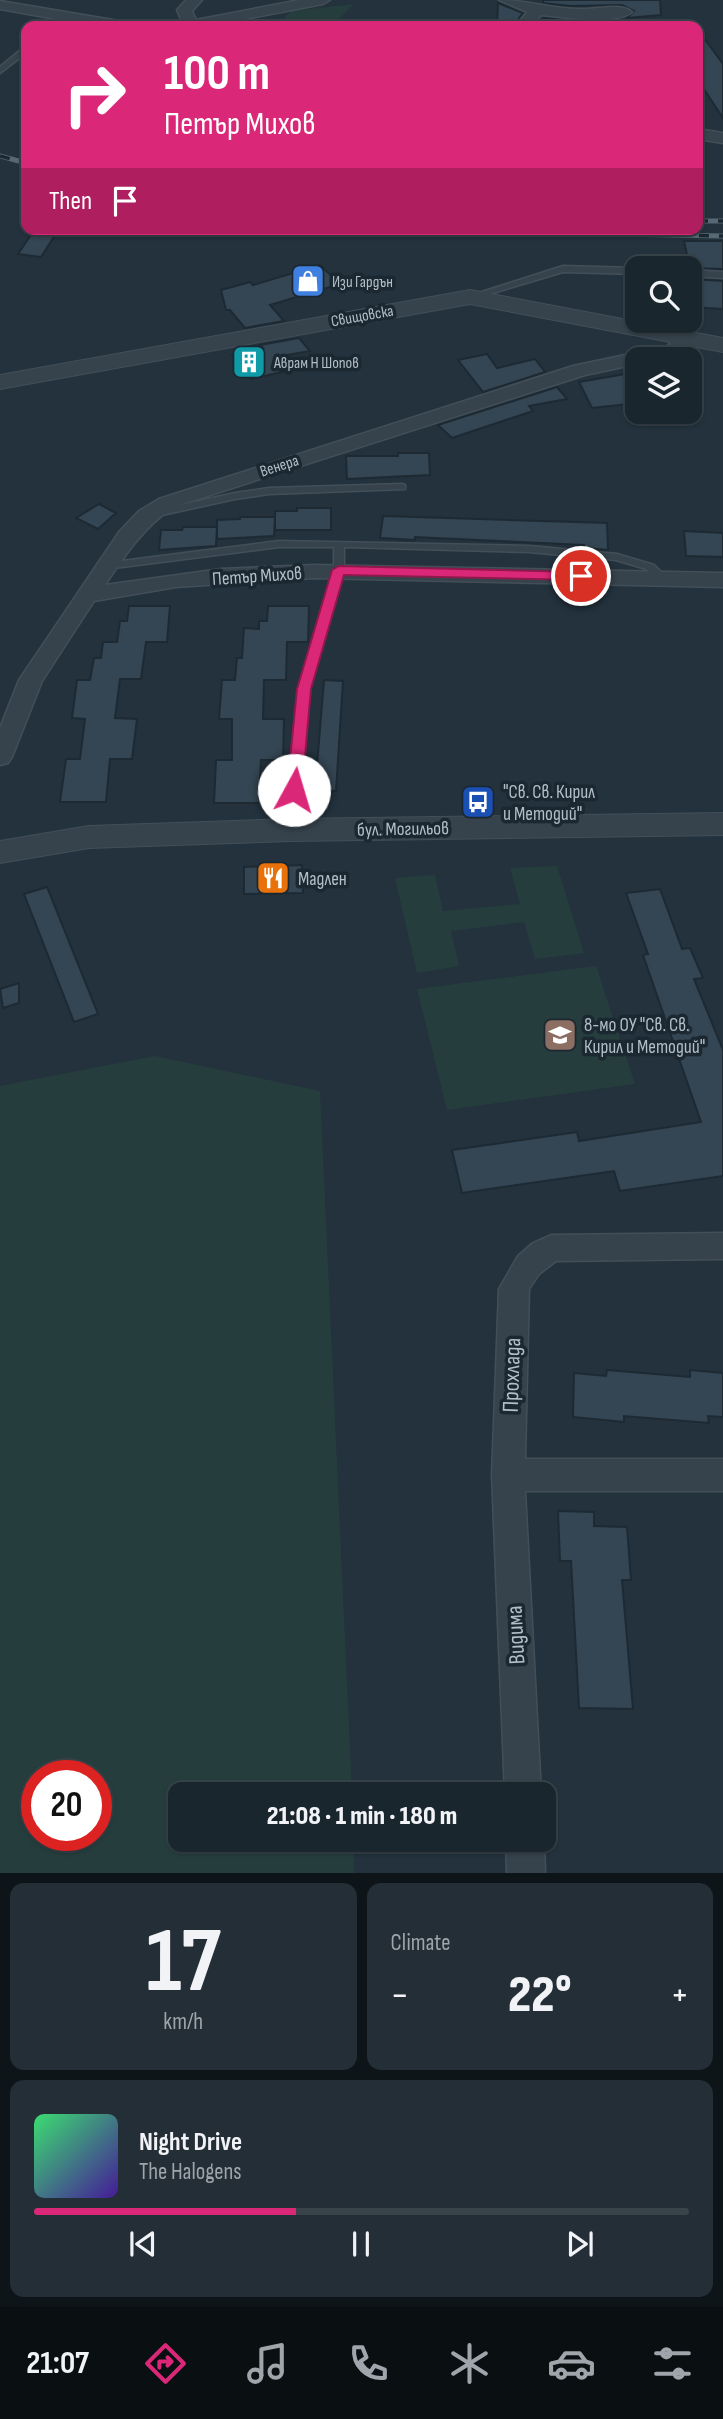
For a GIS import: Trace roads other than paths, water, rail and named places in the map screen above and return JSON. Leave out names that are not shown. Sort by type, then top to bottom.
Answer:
[{"type":"street","points":[[187,21],[184,10],[195,0]]},
{"type":"street","points":[[215,21],[323,0]]},
{"type":"street","points":[[506,0],[537,10],[580,14],[621,6],[631,21]]},
{"type":"street","points":[[0,5],[57,21]]},
{"type":"street","points":[[527,21],[537,10]]},
{"type":"street","name":"Свищовска","points":[[0,382],[470,297],[723,345]]},
{"type":"street","name":"Венера","points":[[0,757],[31,680],[127,537],[146,516],[166,503],[580,370],[674,349],[683,339]]},
{"type":"street","name":"Петър Михов","points":[[86,596],[143,584],[339,570],[723,580]]},
{"type":"street","name":"бул. Могильов","points":[[0,852],[89,837],[425,827],[723,824]]},
{"type":"street","name":"Прохлада","points":[[508,1475],[514,1289],[523,1268],[530,1260],[551,1248],[723,1246]]},
{"type":"street","points":[[508,1475],[723,1475]]},
{"type":"street","name":"Видима","points":[[508,1475],[522,1782]]},
{"type":"street","points":[[525,1852],[526,1873]]},
{"type":"lane","points":[[0,70],[21,54]]},
{"type":"lane","points":[[470,297],[563,269],[625,271]]},
{"type":"lane","points":[[702,274],[723,275]]},
{"type":"lane","points":[[146,516],[269,491],[402,487]]},
{"type":"lane","points":[[106,566],[279,544],[339,544],[529,549],[617,557],[650,567],[662,578]]},
{"type":"lane","points":[[294,790],[304,689],[339,570],[339,544]]},
{"type":"railway","points":[[0,156],[21,162]]},
{"type":"railway","points":[[703,221],[723,221]]},
{"type":"railway","points":[[671,235],[723,236]]},
{"type":"place","name":"Изи Гардън","points":[[308,281]]},
{"type":"place","name":"Аврам Н Шопов","points":[[249,362]]},
{"type":"place","name":"\"Св. Св. Кирил и Методий\"","points":[[478,802]]},
{"type":"place","name":"Мадлен","points":[[273,878]]},
{"type":"place","name":"8-мо ОУ \"Св. Св. Кирил и Методий\"","points":[[560,1035]]}]
